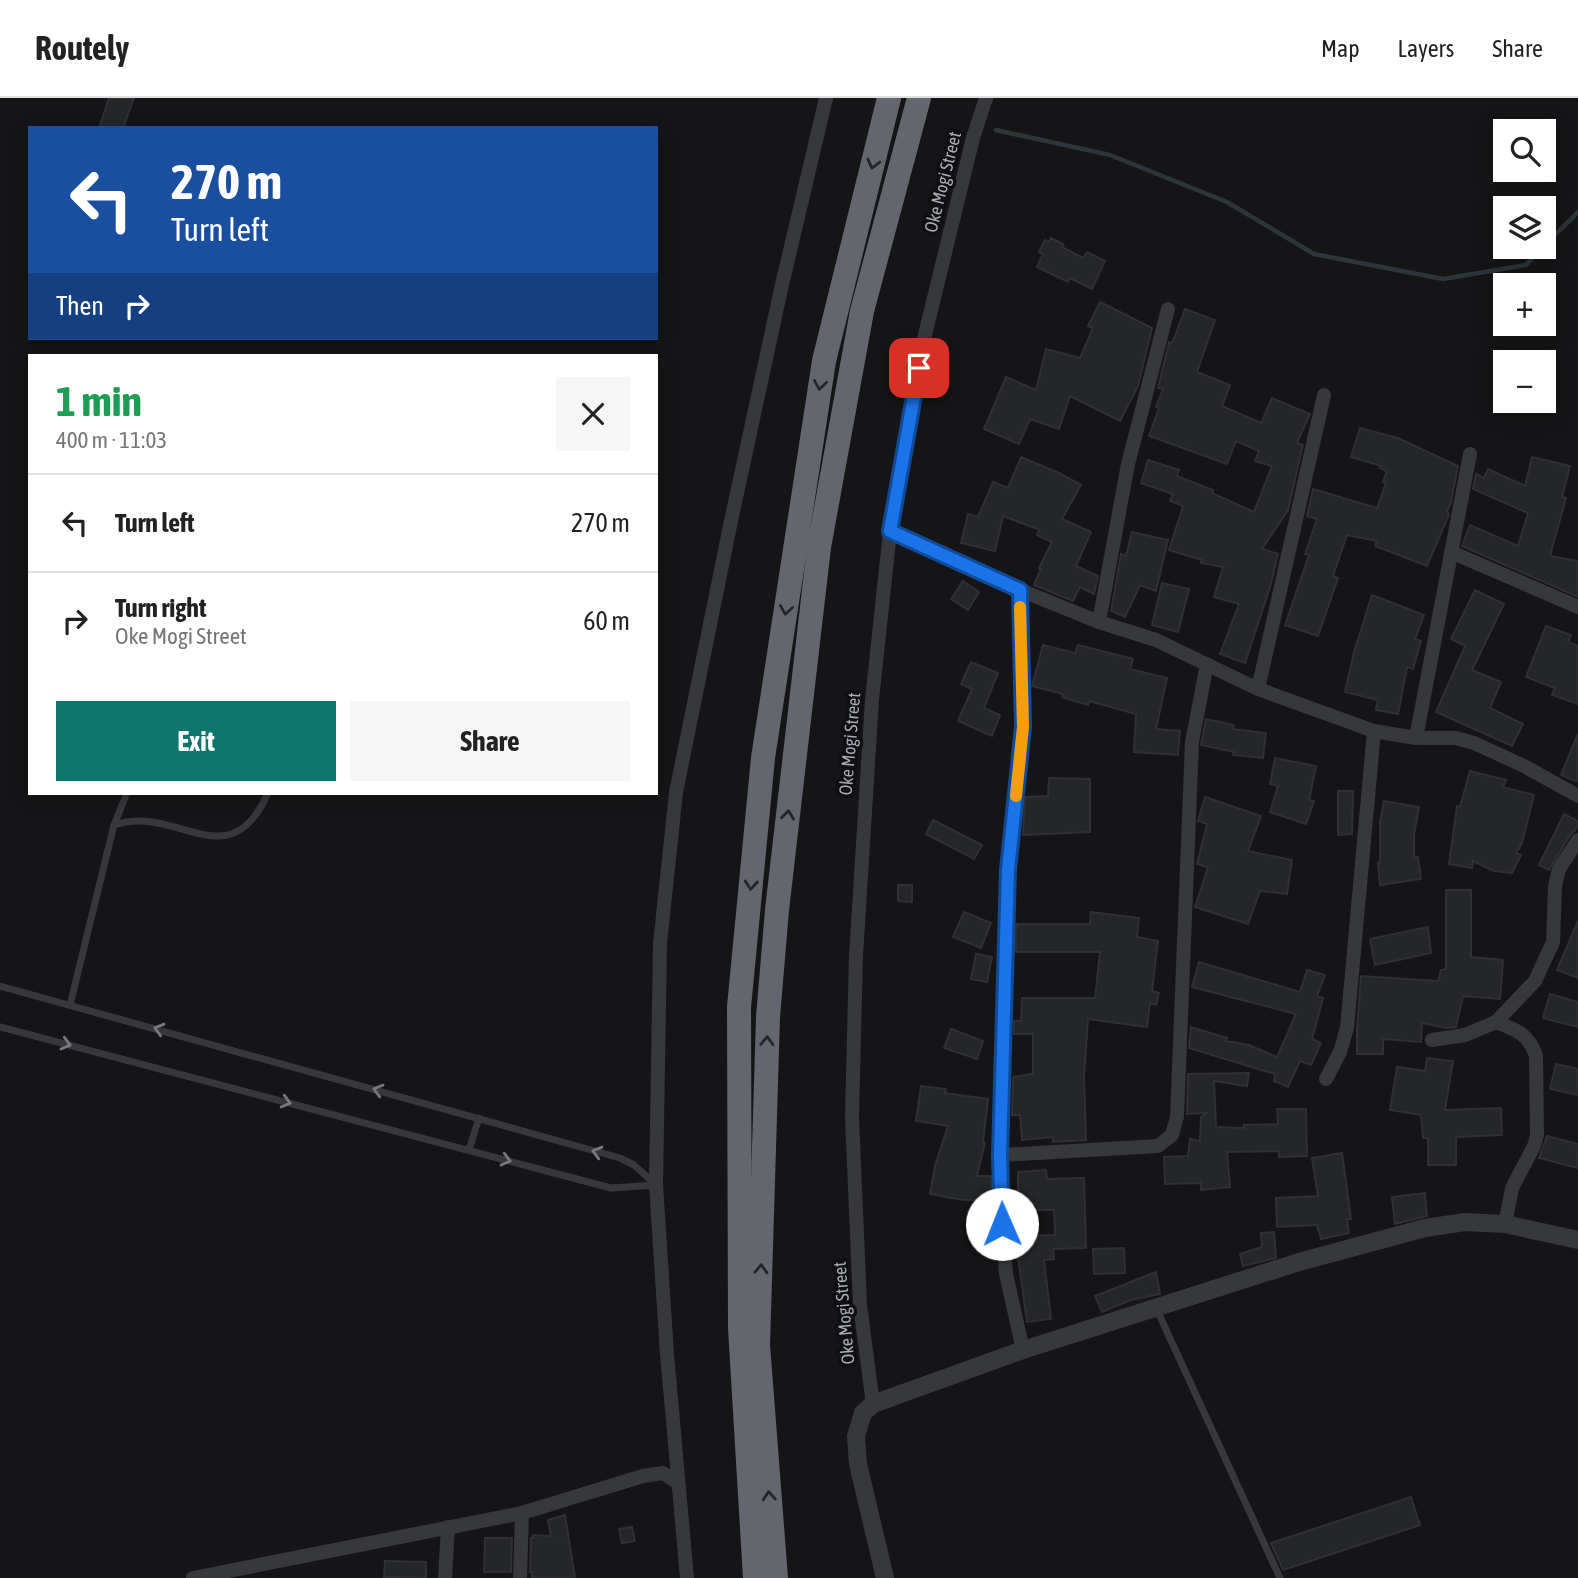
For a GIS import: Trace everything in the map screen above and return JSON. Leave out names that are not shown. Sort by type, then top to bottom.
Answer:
[{"type":"highway","points":[[765,1568],[740,1328],[740,993],[763,758],[824,361],[889,98]]},
{"type":"highway","points":[[765,1568],[758,1345],[768,1017],[777,910],[819,547],[862,310],[919,98]]},
{"type":"street","points":[[687,1578],[667,1354],[656,1185],[660,944],[676,792],[781,289],[827,98]]},
{"type":"street","name":"Oke Mogi Street","points":[[873,1404],[860,1305],[852,1117],[856,956],[872,700],[890,531],[923,343],[973,138],[986,98]]},
{"type":"street","points":[[1098,622],[1128,464],[1168,309]]},
{"type":"street","points":[[1258,689],[1324,395]]},
{"type":"street","points":[[1416,738],[1470,454]]},
{"type":"street","points":[[890,531],[1098,622],[1156,639],[1258,689],[1374,731],[1416,738],[1456,738],[1474,743],[1524,766],[1578,796]]},
{"type":"street","points":[[1451,552],[1578,607]]},
{"type":"street","points":[[1020,590],[1023,727],[1008,870],[1000,1155],[1006,1274],[1023,1350]]},
{"type":"street","points":[[1000,1155],[1158,1146],[1172,1135],[1177,1117],[1192,742],[1207,664]]},
{"type":"street","points":[[1326,1079],[1340,1052],[1347,1028],[1374,731]]},
{"type":"street","points":[[1432,1040],[1465,1035],[1496,1022],[1535,981],[1553,942],[1555,886],[1559,869],[1578,840]]},
{"type":"street","points":[[1496,1022],[1519,1031],[1531,1043],[1536,1055],[1534,1146],[1512,1188],[1505,1224]]},
{"type":"street","points":[[885,1578],[858,1464],[856,1436],[863,1413],[873,1404],[1023,1350],[1299,1262],[1425,1228],[1465,1222],[1505,1224],[1578,1240]]},
{"type":"street","points":[[193,1578],[522,1513],[643,1476],[663,1473],[678,1483]]},
{"type":"street","points":[[520,1578],[522,1513]]},
{"type":"street","points":[[445,1578],[448,1527]]},
{"type":"lane","points":[[70,1005],[114,825],[126,795]]},
{"type":"lane","points":[[114,825],[129,819],[156,822],[191,832],[223,837],[242,830],[260,810],[267,795]]},
{"type":"lane","points":[[0,986],[620,1158],[634,1165],[656,1185]]},
{"type":"lane","points":[[0,1027],[611,1188],[656,1185]]},
{"type":"lane","points":[[469,1150],[479,1118]]},
{"type":"lane","points":[[1156,1309],[1280,1578]]},
{"type":"building","points":[[109,98],[134,98],[124,126],[100,126]]},
{"type":"building","points":[[1051,238],[1083,258],[1087,252],[1105,261],[1092,289],[1070,278],[1068,282],[1037,267],[1043,254],[1039,252],[1045,240],[1049,242]]},
{"type":"building","points":[[1100,302],[1152,328],[1138,386],[1120,421],[1070,396],[1059,429],[1030,419],[1019,444],[984,429],[1006,377],[1036,390],[1046,349],[1080,358],[1093,328],[1088,326]]},
{"type":"building","points":[[1185,309],[1215,320],[1197,372],[1230,385],[1222,406],[1261,423],[1272,398],[1310,414],[1297,443],[1303,445],[1288,510],[1262,549],[1278,554],[1245,663],[1220,654],[1239,604],[1214,597],[1223,567],[1201,563],[1202,560],[1169,550],[1183,506],[1170,501],[1173,494],[1141,483],[1148,460],[1179,470],[1177,476],[1213,490],[1212,493],[1254,512],[1272,466],[1255,461],[1259,451],[1236,441],[1227,464],[1149,436],[1159,408],[1156,407],[1163,389],[1158,388],[1169,342],[1172,343]]},
{"type":"building","points":[[1360,428],[1398,438],[1458,466],[1447,511],[1449,514],[1427,566],[1375,546],[1377,541],[1347,535],[1333,576],[1338,578],[1318,636],[1285,625],[1309,555],[1305,554],[1317,519],[1307,516],[1313,489],[1377,508],[1386,483],[1383,482],[1387,471],[1380,468],[1382,466],[1351,457]]},
{"type":"building","points":[[1021,457],[1081,485],[1062,519],[1091,532],[1076,566],[1098,576],[1094,594],[1080,587],[1073,601],[1034,585],[1052,542],[1037,535],[1040,530],[1003,516],[995,551],[961,543],[968,514],[978,517],[993,482],[1008,488]]},
{"type":"building","points":[[1532,457],[1570,466],[1562,497],[1566,498],[1550,556],[1578,561],[1578,597],[1462,546],[1470,525],[1518,546],[1528,513],[1473,489],[1476,474],[1484,478],[1488,469],[1525,486]]},
{"type":"building","points":[[1132,532],[1168,540],[1156,591],[1140,585],[1125,617],[1111,611],[1121,554],[1126,556]]},
{"type":"building","points":[[963,581],[979,592],[968,610],[951,599]]},
{"type":"building","points":[[1162,583],[1189,589],[1178,632],[1152,625]]},
{"type":"building","points":[[1475,590],[1504,604],[1472,670],[1501,682],[1490,708],[1523,724],[1512,746],[1436,712],[1465,646],[1451,639]]},
{"type":"building","points":[[1372,595],[1424,615],[1415,639],[1421,641],[1413,669],[1407,667],[1398,714],[1376,710],[1378,700],[1345,692]]},
{"type":"building","points":[[1546,626],[1571,635],[1568,642],[1578,646],[1578,704],[1552,695],[1555,688],[1526,677]]},
{"type":"building","points":[[1043,645],[1075,653],[1078,645],[1133,659],[1130,669],[1167,678],[1156,729],[1180,731],[1178,755],[1134,752],[1136,714],[1089,701],[1088,705],[1062,697],[1063,694],[1032,686]]},
{"type":"building","points":[[971,662],[998,673],[984,708],[1000,715],[992,736],[958,721],[972,689],[961,684]]},
{"type":"building","points":[[1206,719],[1234,725],[1233,729],[1266,733],[1263,758],[1233,755],[1234,752],[1201,745]]},
{"type":"building","points":[[1578,734],[1578,782],[1561,775]]},
{"type":"building","points":[[1275,758],[1316,766],[1309,800],[1314,801],[1306,824],[1270,812],[1278,786],[1270,784]]},
{"type":"building","points":[[1470,771],[1506,780],[1503,787],[1534,795],[1522,843],[1516,853],[1521,855],[1512,873],[1494,871],[1473,861],[1472,868],[1449,864],[1457,806],[1460,807]]},
{"type":"building","points":[[1049,778],[1090,779],[1090,832],[1023,835],[1025,797],[1048,796]]},
{"type":"building","points":[[1338,791],[1353,791],[1352,834],[1338,835]]},
{"type":"building","points":[[1205,797],[1261,816],[1248,851],[1292,860],[1287,894],[1260,891],[1248,924],[1195,907],[1208,867],[1197,864],[1207,824],[1198,821]]},
{"type":"building","points":[[1384,801],[1419,807],[1414,834],[1414,858],[1418,857],[1421,879],[1380,885],[1378,863]]},
{"type":"building","points":[[1564,814],[1578,821],[1578,827],[1570,835],[1549,870],[1539,865]]},
{"type":"building","points":[[933,820],[982,845],[974,859],[926,834]]},
{"type":"building","points":[[898,885],[912,885],[912,902],[898,901]]},
{"type":"building","points":[[1446,890],[1471,890],[1471,957],[1503,960],[1500,999],[1463,996],[1456,1027],[1446,1028],[1422,1023],[1421,1042],[1383,1039],[1383,1054],[1357,1054],[1361,976],[1438,981],[1441,970],[1446,969]]},
{"type":"building","points":[[964,912],[991,923],[981,948],[953,937]]},
{"type":"building","points":[[1091,912],[1139,918],[1137,937],[1158,941],[1152,991],[1159,993],[1156,1005],[1150,1003],[1147,1027],[1088,1019],[1084,1076],[1086,1140],[1053,1142],[1053,1137],[1022,1140],[1020,1115],[1012,1115],[1013,1077],[1033,1074],[1033,1034],[1014,1034],[1014,1021],[1021,1021],[1022,998],[1095,998],[1100,952],[1016,952],[1016,924],[1090,924]]},
{"type":"building","points":[[1578,921],[1578,978],[1557,970]]},
{"type":"building","points":[[1428,927],[1431,953],[1375,965],[1370,939]]},
{"type":"building","points":[[976,954],[992,957],[987,982],[971,979]]},
{"type":"building","points":[[1199,962],[1300,992],[1307,970],[1325,975],[1317,996],[1323,998],[1312,1039],[1321,1043],[1311,1065],[1300,1061],[1288,1087],[1274,1081],[1275,1074],[1189,1048],[1191,1027],[1227,1038],[1226,1041],[1249,1045],[1277,1057],[1296,1014],[1192,987]]},
{"type":"building","points":[[1550,994],[1578,1002],[1578,1027],[1543,1018]]},
{"type":"building","points":[[951,1029],[983,1041],[977,1059],[944,1048]]},
{"type":"building","points":[[1427,1058],[1453,1061],[1445,1110],[1501,1108],[1502,1135],[1456,1137],[1456,1165],[1428,1165],[1428,1138],[1423,1138],[1421,1115],[1390,1110],[1397,1067],[1425,1071]]},
{"type":"building","points":[[1556,1064],[1578,1069],[1578,1095],[1550,1089]]},
{"type":"building","points":[[1249,1073],[1247,1086],[1214,1081],[1216,1127],[1244,1128],[1244,1125],[1278,1124],[1277,1109],[1306,1109],[1307,1156],[1279,1157],[1279,1151],[1227,1152],[1230,1187],[1201,1190],[1201,1183],[1165,1184],[1164,1157],[1188,1156],[1190,1139],[1200,1141],[1201,1117],[1207,1113],[1187,1114],[1188,1074]]},
{"type":"building","points":[[921,1086],[946,1089],[945,1093],[988,1099],[985,1143],[977,1176],[991,1176],[991,1200],[963,1200],[930,1194],[935,1166],[948,1126],[916,1121]]},
{"type":"building","points":[[1547,1136],[1578,1144],[1578,1168],[1539,1158]]},
{"type":"building","points":[[1342,1153],[1351,1219],[1347,1219],[1349,1233],[1321,1239],[1317,1225],[1277,1227],[1276,1198],[1318,1196],[1312,1158]]},
{"type":"building","points":[[1046,1170],[1047,1179],[1084,1178],[1086,1248],[1053,1249],[1054,1259],[1044,1260],[1051,1319],[1027,1322],[1018,1257],[1019,1236],[1055,1235],[1054,1210],[1018,1210],[1018,1172]]},
{"type":"building","points":[[1425,1193],[1427,1216],[1395,1224],[1392,1197]]},
{"type":"building","points":[[1274,1232],[1276,1258],[1243,1266],[1240,1254],[1262,1247],[1261,1233]]},
{"type":"building","points":[[1124,1248],[1125,1273],[1094,1274],[1093,1249]]},
{"type":"building","points":[[1156,1272],[1160,1294],[1131,1300],[1102,1312],[1095,1296]]},
{"type":"building","points":[[1411,1497],[1420,1525],[1283,1570],[1271,1543]]},
{"type":"building","points":[[565,1515],[575,1578],[532,1578],[531,1538],[533,1535],[551,1536],[548,1520]]},
{"type":"building","points":[[632,1527],[635,1541],[622,1543],[619,1529]]},
{"type":"building","points":[[485,1538],[512,1538],[511,1572],[484,1572]]},
{"type":"building","points":[[385,1561],[426,1562],[426,1578],[384,1577]]},
{"type":"waterway","points":[[996,130],[1110,155],[1227,202],[1314,254],[1443,279],[1526,265],[1532,259]]},
{"type":"waterway","points":[[1556,234],[1578,212]]},
{"type":"slow traffic","points":[[1016,796],[1023,727],[1020,607]]},
{"type":"route","points":[[919,368],[890,531],[1020,590],[1023,727],[1008,870],[1000,1155],[1002,1224]]}]
